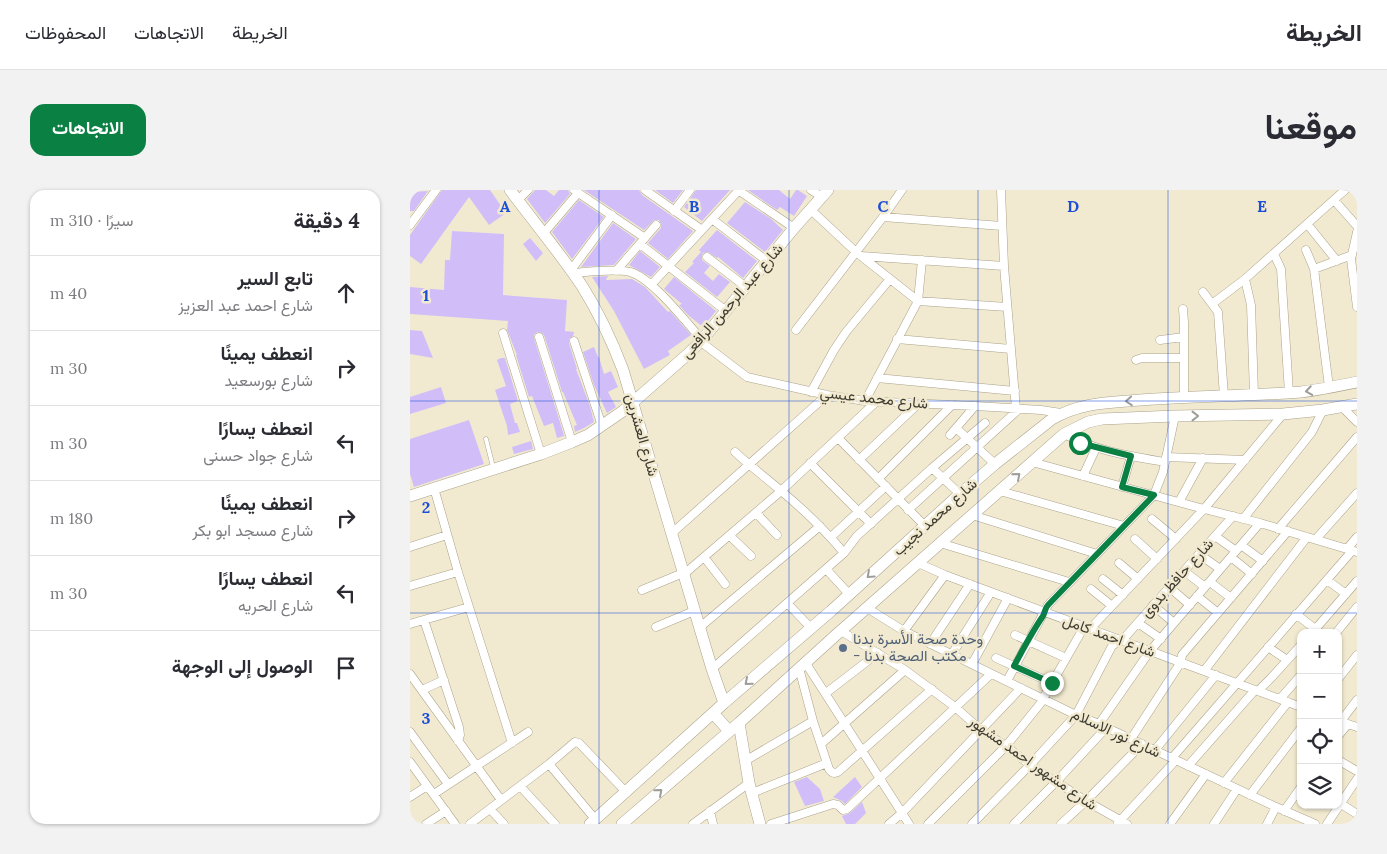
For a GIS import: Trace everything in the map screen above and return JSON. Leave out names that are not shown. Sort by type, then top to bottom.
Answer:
[{"type":"main road","name":"شارع العشرين","points":[[510,190],[572,271],[592,303],[609,336],[623,370],[699,628],[724,703]]},
{"type":"main road","name":"شارع عبد الرحمن الرافعى","points":[[410,496],[541,454],[572,442],[602,426],[632,403],[702,341],[794,228],[825,194]]},
{"type":"main road","name":"شارع محمد نجيب","points":[[593,822],[960,494],[995,464],[1062,413],[1076,407],[1091,404],[1165,398],[1302,392],[1357,382]]},
{"type":"main road","points":[[1226,395],[1229,416]]},
{"type":"main road","points":[[1165,398],[1169,416]]},
{"type":"main road","name":"شارع محمد نجيب","points":[[622,824],[739,723],[1032,462],[1072,429],[1088,422],[1102,419],[1283,414],[1357,404]]},
{"type":"main road","points":[[815,625],[824,633],[832,635],[842,630],[842,615],[831,611]]},
{"type":"main road","points":[[712,714],[729,731]]},
{"type":"main road","points":[[739,723],[750,788],[760,824]]},
{"type":"street","points":[[410,225],[436,190]]},
{"type":"street","points":[[518,200],[528,190]]},
{"type":"street","points":[[646,190],[702,230]]},
{"type":"street","points":[[674,211],[690,190]]},
{"type":"street","points":[[651,285],[739,190],[794,228]]},
{"type":"street","points":[[811,190],[825,194]]},
{"type":"street","points":[[796,330],[859,254],[902,190]]},
{"type":"street","points":[[1212,304],[1245,279],[1345,190]]},
{"type":"street","points":[[543,234],[576,191],[612,215],[668,266],[726,312]]},
{"type":"street","points":[[908,510],[1018,409],[1007,307],[1001,191]]},
{"type":"street","points":[[1334,200],[1357,226]]},
{"type":"street","points":[[811,210],[859,254],[918,302],[1007,307]]},
{"type":"street","points":[[572,271],[612,215]]},
{"type":"street","points":[[884,217],[1002,226]]},
{"type":"street","points":[[712,219],[767,261]]},
{"type":"street","points":[[1308,224],[1337,261]]},
{"type":"street","points":[[616,271],[656,225]]},
{"type":"street","points":[[1357,232],[1352,256],[1357,307]]},
{"type":"street","points":[[1306,250],[1314,270],[1329,387]]},
{"type":"street","points":[[859,254],[1004,266]]},
{"type":"street","points":[[1274,254],[1281,269],[1289,392]]},
{"type":"street","points":[[1314,270],[1352,256]]},
{"type":"street","points":[[707,257],[746,287]]},
{"type":"street","points":[[865,400],[918,302],[922,260]]},
{"type":"street","name":"شارع محمد عيسي","points":[[572,271],[616,271],[638,275],[651,285],[702,341],[747,377],[827,396],[1062,413]]},
{"type":"street","points":[[811,392],[846,332],[890,279]]},
{"type":"street","points":[[1245,279],[1251,305],[1254,394]]},
{"type":"street","points":[[1203,292],[1218,312],[1226,395]]},
{"type":"street","points":[[1183,309],[1184,398]]},
{"type":"street","points":[[503,333],[541,454]]},
{"type":"street","points":[[539,337],[572,442]]},
{"type":"street","points":[[1160,340],[1184,337]]},
{"type":"street","points":[[898,339],[1011,349]]},
{"type":"street","points":[[574,341],[602,426]]},
{"type":"street","points":[[1136,360],[1142,358],[1184,358]]},
{"type":"street","points":[[877,378],[1015,391]]},
{"type":"street","points":[[671,534],[827,396]]},
{"type":"street","points":[[642,590],[683,574],[781,491],[877,401]]},
{"type":"street","points":[[859,460],[918,404]]},
{"type":"street","points":[[878,479],[952,405]]},
{"type":"street","points":[[950,435],[976,406]]},
{"type":"street","points":[[1342,407],[1357,422]]},
{"type":"street","points":[[1243,519],[1312,432],[1323,410]]},
{"type":"street","points":[[928,824],[1006,746],[1040,704],[1066,658],[1087,628],[1123,596],[1176,540],[1246,460],[1283,414]]},
{"type":"street","points":[[1007,681],[1048,605],[1154,495],[1166,460],[1169,416]]},
{"type":"street","points":[[712,669],[844,553],[870,524],[932,468],[985,424]]},
{"type":"street","points":[[956,428],[995,464]]},
{"type":"street","points":[[1064,434],[1080,443],[1131,456],[1166,460],[1203,458],[1246,460]]},
{"type":"street","points":[[1278,528],[1357,437]]},
{"type":"street","points":[[838,438],[925,526]]},
{"type":"street","points":[[1082,476],[1096,448]]},
{"type":"street","points":[[736,452],[820,526],[844,553]]},
{"type":"street","points":[[1122,487],[1131,456]]},
{"type":"street","points":[[1179,502],[1203,458]]},
{"type":"street","points":[[1032,462],[1278,528],[1352,551]]},
{"type":"street","points":[[810,463],[870,524]]},
{"type":"street","points":[[932,468],[960,494]]},
{"type":"street","points":[[831,538],[886,486]]},
{"type":"street","points":[[434,488],[468,607],[512,743]]},
{"type":"street","points":[[1000,491],[1124,526]]},
{"type":"street","points":[[1316,539],[1357,493]]},
{"type":"street","points":[[756,513],[777,535]]},
{"type":"street","points":[[972,515],[1097,554]]},
{"type":"street","name":"شارع حافظ بدوى","points":[[972,824],[1076,715],[1112,646],[1138,623],[1233,516]]},
{"type":"street","points":[[1152,519],[1176,540]]},
{"type":"street","points":[[1014,824],[1056,782],[1103,726],[1150,651],[1260,523]]},
{"type":"street","points":[[699,628],[820,526]]},
{"type":"street","points":[[1131,739],[1181,662],[1182,655],[1288,531]]},
{"type":"street","points":[[410,547],[447,535]]},
{"type":"street","points":[[730,536],[751,556]]},
{"type":"street","points":[[1215,536],[1236,551],[1263,561]]},
{"type":"street","points":[[1204,671],[1307,537]]},
{"type":"street","points":[[1121,823],[1237,683],[1352,551],[1357,537]]},
{"type":"street","points":[[1135,539],[1158,559]]},
{"type":"street","points":[[940,544],[1069,582]]},
{"type":"street","points":[[1236,551],[1252,574]]},
{"type":"street","points":[[1198,554],[1220,569]]},
{"type":"street","points":[[704,557],[725,584]]},
{"type":"street","name":"شارع احمد كامل","points":[[918,563],[945,575],[1297,706]]},
{"type":"street","points":[[1119,563],[1138,579]]},
{"type":"street","points":[[826,569],[849,594]]},
{"type":"street","points":[[1184,570],[1231,598]]},
{"type":"street","points":[[410,586],[458,572]]},
{"type":"street","points":[[904,630],[945,575]]},
{"type":"street","points":[[1103,579],[1123,596]]},
{"type":"street","points":[[1327,580],[1346,594]]},
{"type":"street","points":[[1316,629],[1357,581]]},
{"type":"street","points":[[930,644],[970,584]]},
{"type":"street","points":[[1169,587],[1190,604]]},
{"type":"street","points":[[1091,589],[1112,606]]},
{"type":"street","points":[[952,654],[991,592]]},
{"type":"street","points":[[1197,596],[1218,613]]},
{"type":"street","points":[[972,664],[1008,598]]},
{"type":"street","points":[[787,603],[815,625]]},
{"type":"street","points":[[1153,605],[1174,623]]},
{"type":"street","points":[[410,624],[468,607]]},
{"type":"street","name":"شارع نور الاسلام","points":[[867,608],[930,644],[1076,715],[1315,824]]},
{"type":"street","points":[[1339,629],[1357,608]]},
{"type":"street","points":[[656,627],[694,611]]},
{"type":"street","points":[[1296,614],[1312,629]]},
{"type":"street","points":[[424,620],[459,727],[460,735],[458,741]]},
{"type":"street","points":[[1138,623],[1161,639]]},
{"type":"street","name":"شارع مشهور احمد مشهور","points":[[842,630],[932,689],[981,730],[1006,746],[1030,765],[1121,823]]},
{"type":"street","points":[[1015,635],[1066,658]]},
{"type":"street","points":[[1268,647],[1287,660]]},
{"type":"street","points":[[1188,766],[1297,649]]},
{"type":"street","points":[[826,693],[878,652]]},
{"type":"street","points":[[1342,674],[1357,655]]},
{"type":"street","points":[[996,658],[1052,683]]},
{"type":"street","points":[[802,665],[826,693],[908,824]]},
{"type":"street","points":[[802,665],[813,721],[827,763],[831,772],[836,773],[932,689]]},
{"type":"street","points":[[821,744],[905,670]]},
{"type":"street","points":[[410,674],[501,800]]},
{"type":"street","points":[[771,824],[833,804],[838,805],[843,810],[847,809],[991,674]]},
{"type":"street","points":[[1155,750],[1216,675]]},
{"type":"street","points":[[422,690],[444,680]]},
{"type":"street","points":[[1224,782],[1297,681]]},
{"type":"street","points":[[889,824],[902,813],[1022,688]]},
{"type":"street","points":[[1357,700],[1342,722],[1357,727]]},
{"type":"street","points":[[745,761],[813,721]]},
{"type":"street","points":[[410,732],[448,784]]},
{"type":"street","points":[[434,794],[528,732]]},
{"type":"street","points":[[1250,795],[1297,733]]},
{"type":"street","points":[[470,824],[575,742],[626,792]]},
{"type":"street","points":[[1061,824],[1142,744]]},
{"type":"street","points":[[410,762],[455,824]]},
{"type":"street","points":[[1342,762],[1357,771]]},
{"type":"street","points":[[693,824],[750,788],[827,763]]},
{"type":"street","points":[[549,764],[593,822]]},
{"type":"street","points":[[1170,824],[1206,774]]},
{"type":"street","points":[[1342,799],[1357,779]]},
{"type":"street","points":[[410,797],[427,786]]},
{"type":"street","points":[[520,786],[555,824]]},
{"type":"street","points":[[1215,824],[1237,789]]},
{"type":"street","points":[[1284,811],[1297,793]]},
{"type":"street","points":[[1342,805],[1357,814]]},
{"type":"street","points":[[1267,824],[1276,807]]},
{"type":"street","points":[[490,809],[504,824]]},
{"type":"street","points":[[1327,824],[1336,809]]},
{"type":"street","points":[[426,824],[446,811]]},
{"type":"street","points":[[710,812],[713,824]]},
{"type":"lane","points":[[486,439],[494,469]]},
{"type":"building","points":[[442,190],[490,190],[506,213],[489,225],[469,197],[421,264],[410,256],[410,235]]},
{"type":"building","points":[[535,190],[546,190],[554,196],[559,190],[568,190],[570,194],[545,223],[527,199]]},
{"type":"building","points":[[584,190],[639,190],[642,195],[693,231],[668,259],[648,243],[661,228],[659,220],[654,220],[644,230]]},
{"type":"building","points":[[655,190],[683,190],[673,203]]},
{"type":"building","points":[[696,190],[730,190],[702,221],[684,207]]},
{"type":"building","points":[[748,190],[779,190],[790,199],[798,190],[807,196],[794,216],[780,207],[777,210]]},
{"type":"building","points":[[428,191],[414,211],[410,211],[410,192]]},
{"type":"building","points":[[579,200],[604,217],[572,259],[552,232]]},
{"type":"building","points":[[745,202],[770,218],[783,230],[765,252],[727,223]]},
{"type":"building","points":[[613,223],[636,239],[614,265],[581,267]]},
{"type":"building","points":[[717,230],[757,261],[743,278],[718,257],[708,252],[703,253],[702,260],[710,266],[704,273],[713,281],[719,274],[730,282],[717,297],[685,272],[701,252],[699,250]]},
{"type":"building","points":[[452,231],[504,234],[503,295],[567,300],[565,331],[574,332],[573,336],[569,339],[569,343],[594,422],[575,432],[574,426],[577,425],[562,392],[542,333],[537,332],[534,338],[564,436],[557,438],[553,423],[544,426],[532,396],[529,397],[517,355],[507,330],[508,321],[410,314],[410,287],[444,290],[445,260],[450,260]]},
{"type":"building","points":[[530,238],[543,253],[536,261],[523,244]]},
{"type":"building","points":[[640,251],[660,267],[651,277],[629,265]]},
{"type":"building","points":[[608,276],[606,280],[632,279],[645,287],[691,335],[668,351],[670,355],[644,369],[614,311],[592,277]]},
{"type":"building","points":[[674,277],[716,311],[703,327],[688,315],[679,305],[682,304],[664,289]]},
{"type":"building","points":[[410,330],[422,331],[433,358],[410,354]]},
{"type":"building","points":[[594,347],[604,374],[611,371],[618,387],[608,392],[616,407],[607,413],[594,385],[583,352]]},
{"type":"building","points":[[505,358],[518,401],[510,404],[515,423],[517,423],[520,432],[508,435],[507,426],[495,390],[506,386],[497,360]]},
{"type":"building","points":[[441,387],[446,403],[410,414],[410,397]]},
{"type":"building","points":[[469,420],[484,464],[414,487],[410,474],[410,439]]},
{"type":"building","points":[[531,441],[533,449],[514,454],[512,447]]},
{"type":"building","points":[[807,777],[820,789],[824,801],[805,806],[794,782]]},
{"type":"building","points":[[855,777],[862,787],[845,804],[833,797]]},
{"type":"building","points":[[862,802],[866,813],[855,824],[846,824],[842,816],[850,813]]},
{"type":"place","name":"وحدة صحة الأسرة بدنا - مكتب الصحة بدنا","points":[[843,648]]},
{"type":"route","points":[[1052,683],[1014,666],[1038,621],[1045,612],[1046,607],[1154,495],[1122,487],[1131,456],[1080,443]]}]
